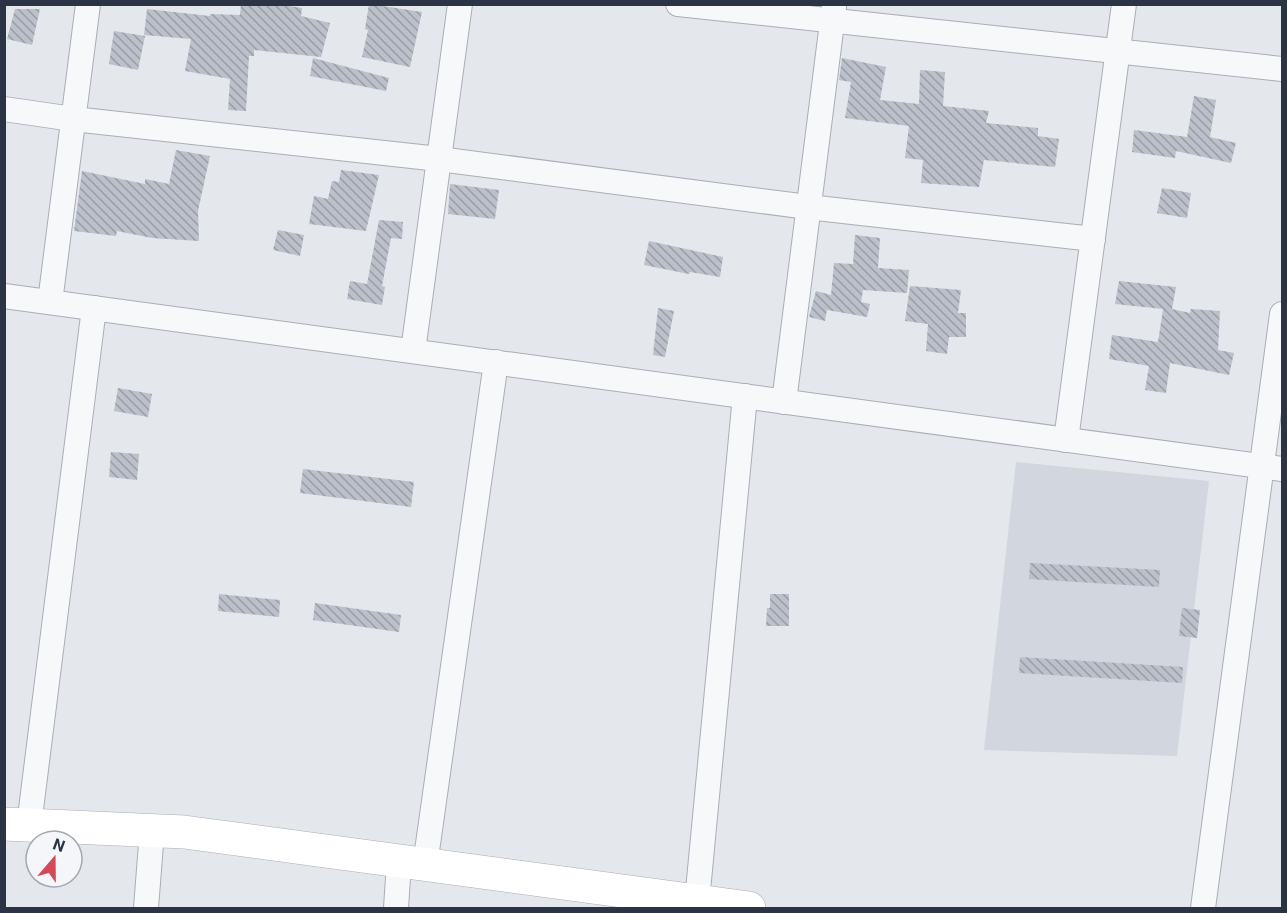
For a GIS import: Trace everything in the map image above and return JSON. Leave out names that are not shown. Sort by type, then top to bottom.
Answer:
[{"type":"street","points":[[50,302],[88,4]]},
{"type":"street","points":[[413,351],[460,4]]},
{"type":"street","points":[[678,4],[833,13],[1118,51],[1282,69]]},
{"type":"street","points":[[1066,440],[1124,4]]},
{"type":"street","points":[[784,402],[833,13]]},
{"type":"street","points":[[4,109],[73,119],[439,159],[808,207],[1093,239]]},
{"type":"street","points":[[4,296],[1272,468]]},
{"type":"street","points":[[94,308],[17,825],[184,832],[679,903],[749,909]]},
{"type":"street","points":[[1203,909],[1272,468],[1282,314]]},
{"type":"street","points":[[396,909],[412,863],[496,362]]},
{"type":"street","points":[[679,903],[745,396]]},
{"type":"street","points":[[146,909],[152,831]]},
{"type":"shaded area","points":[[1016,462],[1209,481],[1177,756],[984,750]]},
{"type":"building","points":[[241,4],[276,4],[302,8],[301,16],[330,23],[321,57],[254,50],[254,56],[249,56],[246,111],[228,110],[230,79],[185,71],[191,39],[144,35],[147,9],[210,16],[210,14],[240,15]]},
{"type":"building","points":[[369,4],[422,12],[410,67],[362,57],[368,30],[365,29]]},
{"type":"building","points":[[15,9],[40,9],[32,45],[7,39]]},
{"type":"building","points":[[114,31],[145,36],[138,70],[109,64]]},
{"type":"building","points":[[313,58],[389,78],[386,91],[310,76]]},
{"type":"building","points":[[842,58],[886,67],[880,100],[919,104],[920,70],[945,72],[943,106],[989,111],[986,123],[1038,128],[1038,136],[1059,139],[1055,167],[984,160],[979,187],[921,183],[923,160],[905,158],[909,126],[845,118],[851,82],[839,80]]},
{"type":"building","points":[[1194,96],[1216,100],[1210,137],[1236,143],[1231,163],[1176,151],[1175,158],[1132,152],[1134,130],[1187,137]]},
{"type":"building","points":[[176,150],[210,156],[198,211],[199,241],[152,238],[117,231],[116,236],[74,231],[82,171],[145,184],[145,179],[169,184]]},
{"type":"building","points":[[341,170],[379,175],[366,231],[309,224],[314,196],[328,199],[332,181],[339,182]]},
{"type":"building","points":[[450,184],[499,190],[495,219],[448,214]]},
{"type":"building","points":[[1162,188],[1191,193],[1187,218],[1157,213]]},
{"type":"building","points":[[379,220],[403,222],[402,239],[391,238],[382,286],[385,287],[382,305],[347,299],[350,281],[367,284]]},
{"type":"building","points":[[278,230],[304,235],[300,256],[273,250]]},
{"type":"building","points":[[855,235],[880,238],[878,268],[909,270],[907,293],[863,290],[861,302],[870,304],[867,317],[827,310],[825,321],[809,317],[816,291],[831,295],[834,263],[853,264]]},
{"type":"building","points":[[649,241],[723,257],[720,277],[690,272],[689,274],[644,265]]},
{"type":"building","points":[[1119,281],[1176,287],[1172,309],[1190,313],[1191,309],[1220,311],[1218,350],[1234,353],[1229,375],[1170,363],[1166,393],[1145,390],[1149,366],[1109,359],[1112,335],[1158,342],[1163,309],[1115,304]]},
{"type":"building","points":[[910,286],[961,290],[958,313],[966,313],[966,337],[949,337],[947,354],[926,351],[928,324],[905,321]]},
{"type":"building","points":[[658,308],[674,311],[665,357],[653,355]]},
{"type":"building","points":[[118,388],[152,394],[148,417],[114,411]]},
{"type":"building","points":[[111,452],[139,454],[137,480],[109,477]]},
{"type":"building","points":[[303,469],[414,482],[411,507],[300,493]]},
{"type":"building","points":[[1030,563],[1160,570],[1159,587],[1029,579]]},
{"type":"building","points":[[219,594],[280,600],[279,617],[218,611]]},
{"type":"building","points":[[770,594],[789,594],[789,626],[766,626]]},
{"type":"building","points":[[315,603],[401,615],[399,632],[313,620]]},
{"type":"building","points":[[1182,608],[1200,610],[1197,638],[1179,636]]},
{"type":"building","points":[[1020,657],[1183,667],[1182,683],[1019,673]]}]
